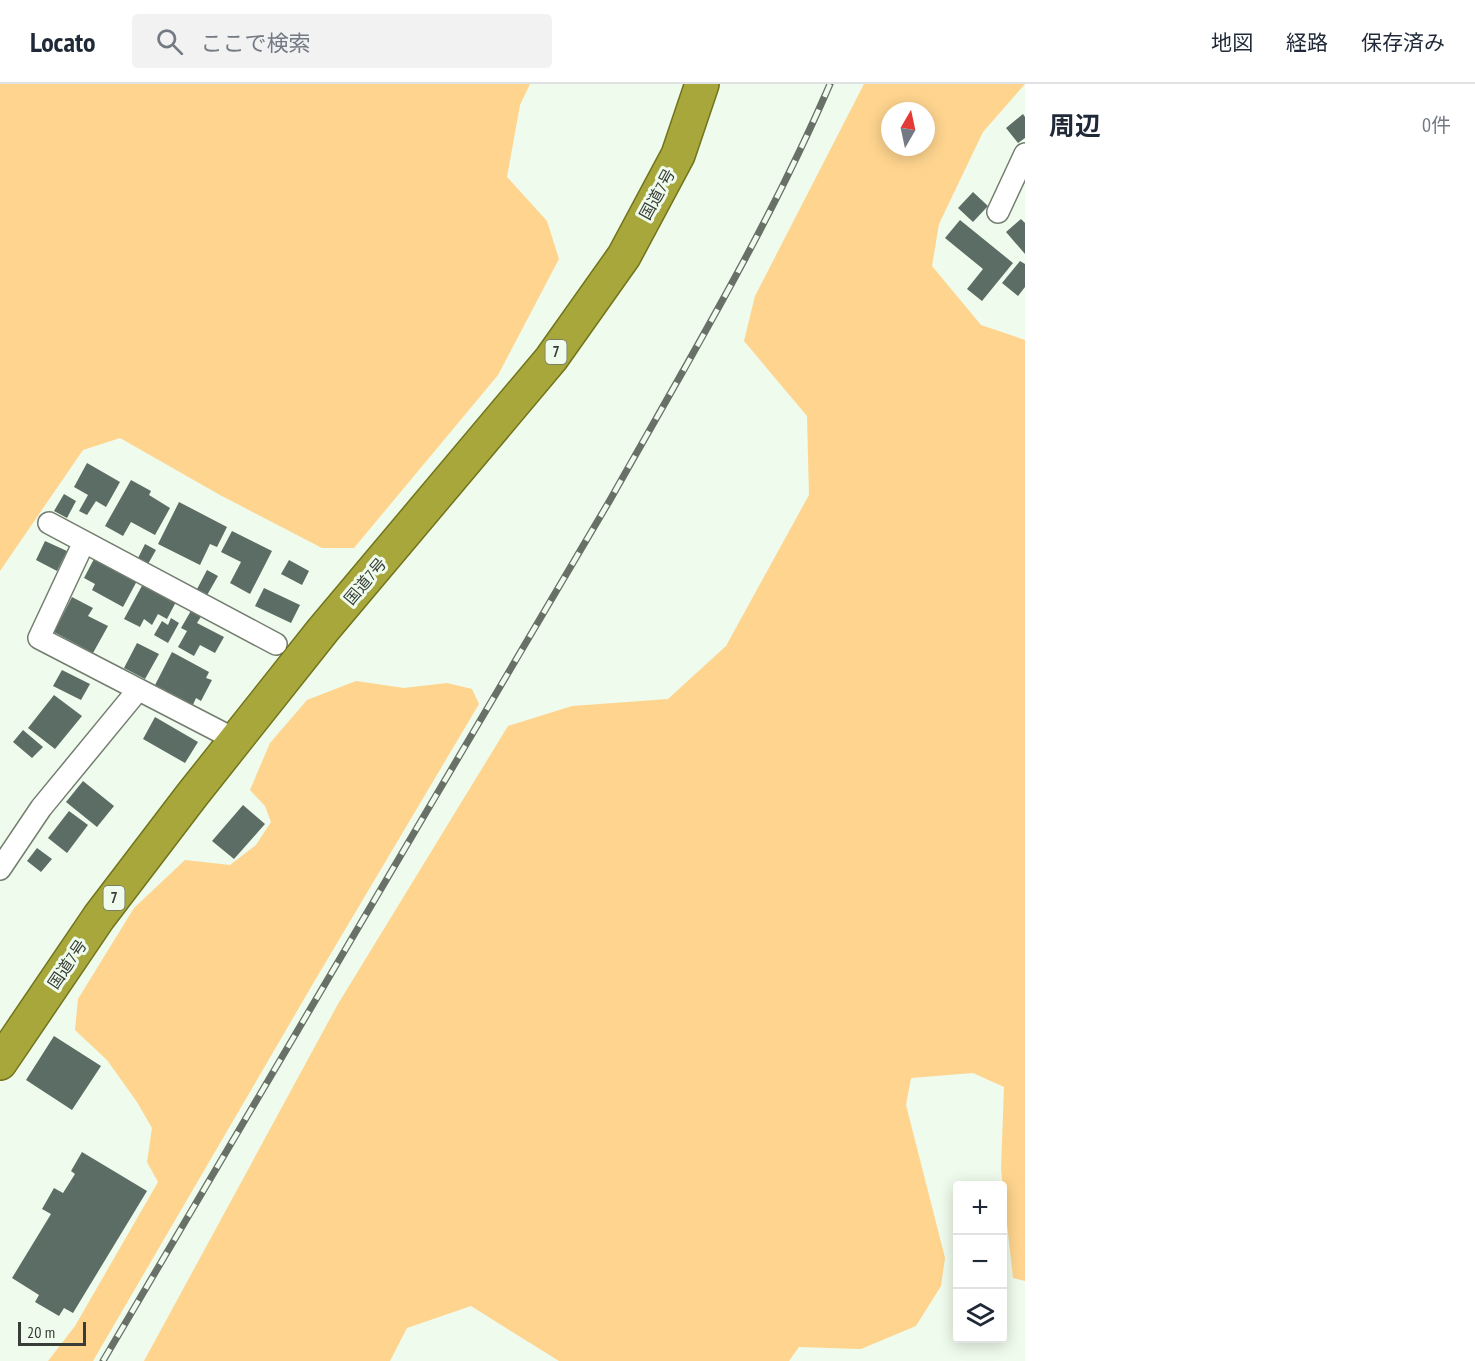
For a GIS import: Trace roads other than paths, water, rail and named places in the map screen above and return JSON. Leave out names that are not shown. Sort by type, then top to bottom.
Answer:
[{"type":"highway","name":"国道7号","points":[[0,1063],[99,917],[192,795],[323,630],[551,359],[624,256],[678,155],[702,84]]},
{"type":"street","points":[[998,212],[1025,154]]},
{"type":"street","points":[[49,523],[276,644]]},
{"type":"street","points":[[84,542],[39,638],[236,740]]},
{"type":"street","points":[[0,869],[41,808],[138,690]]},
{"type":"railway","points":[[103,1361],[610,500],[753,243],[806,138],[830,84]]}]
